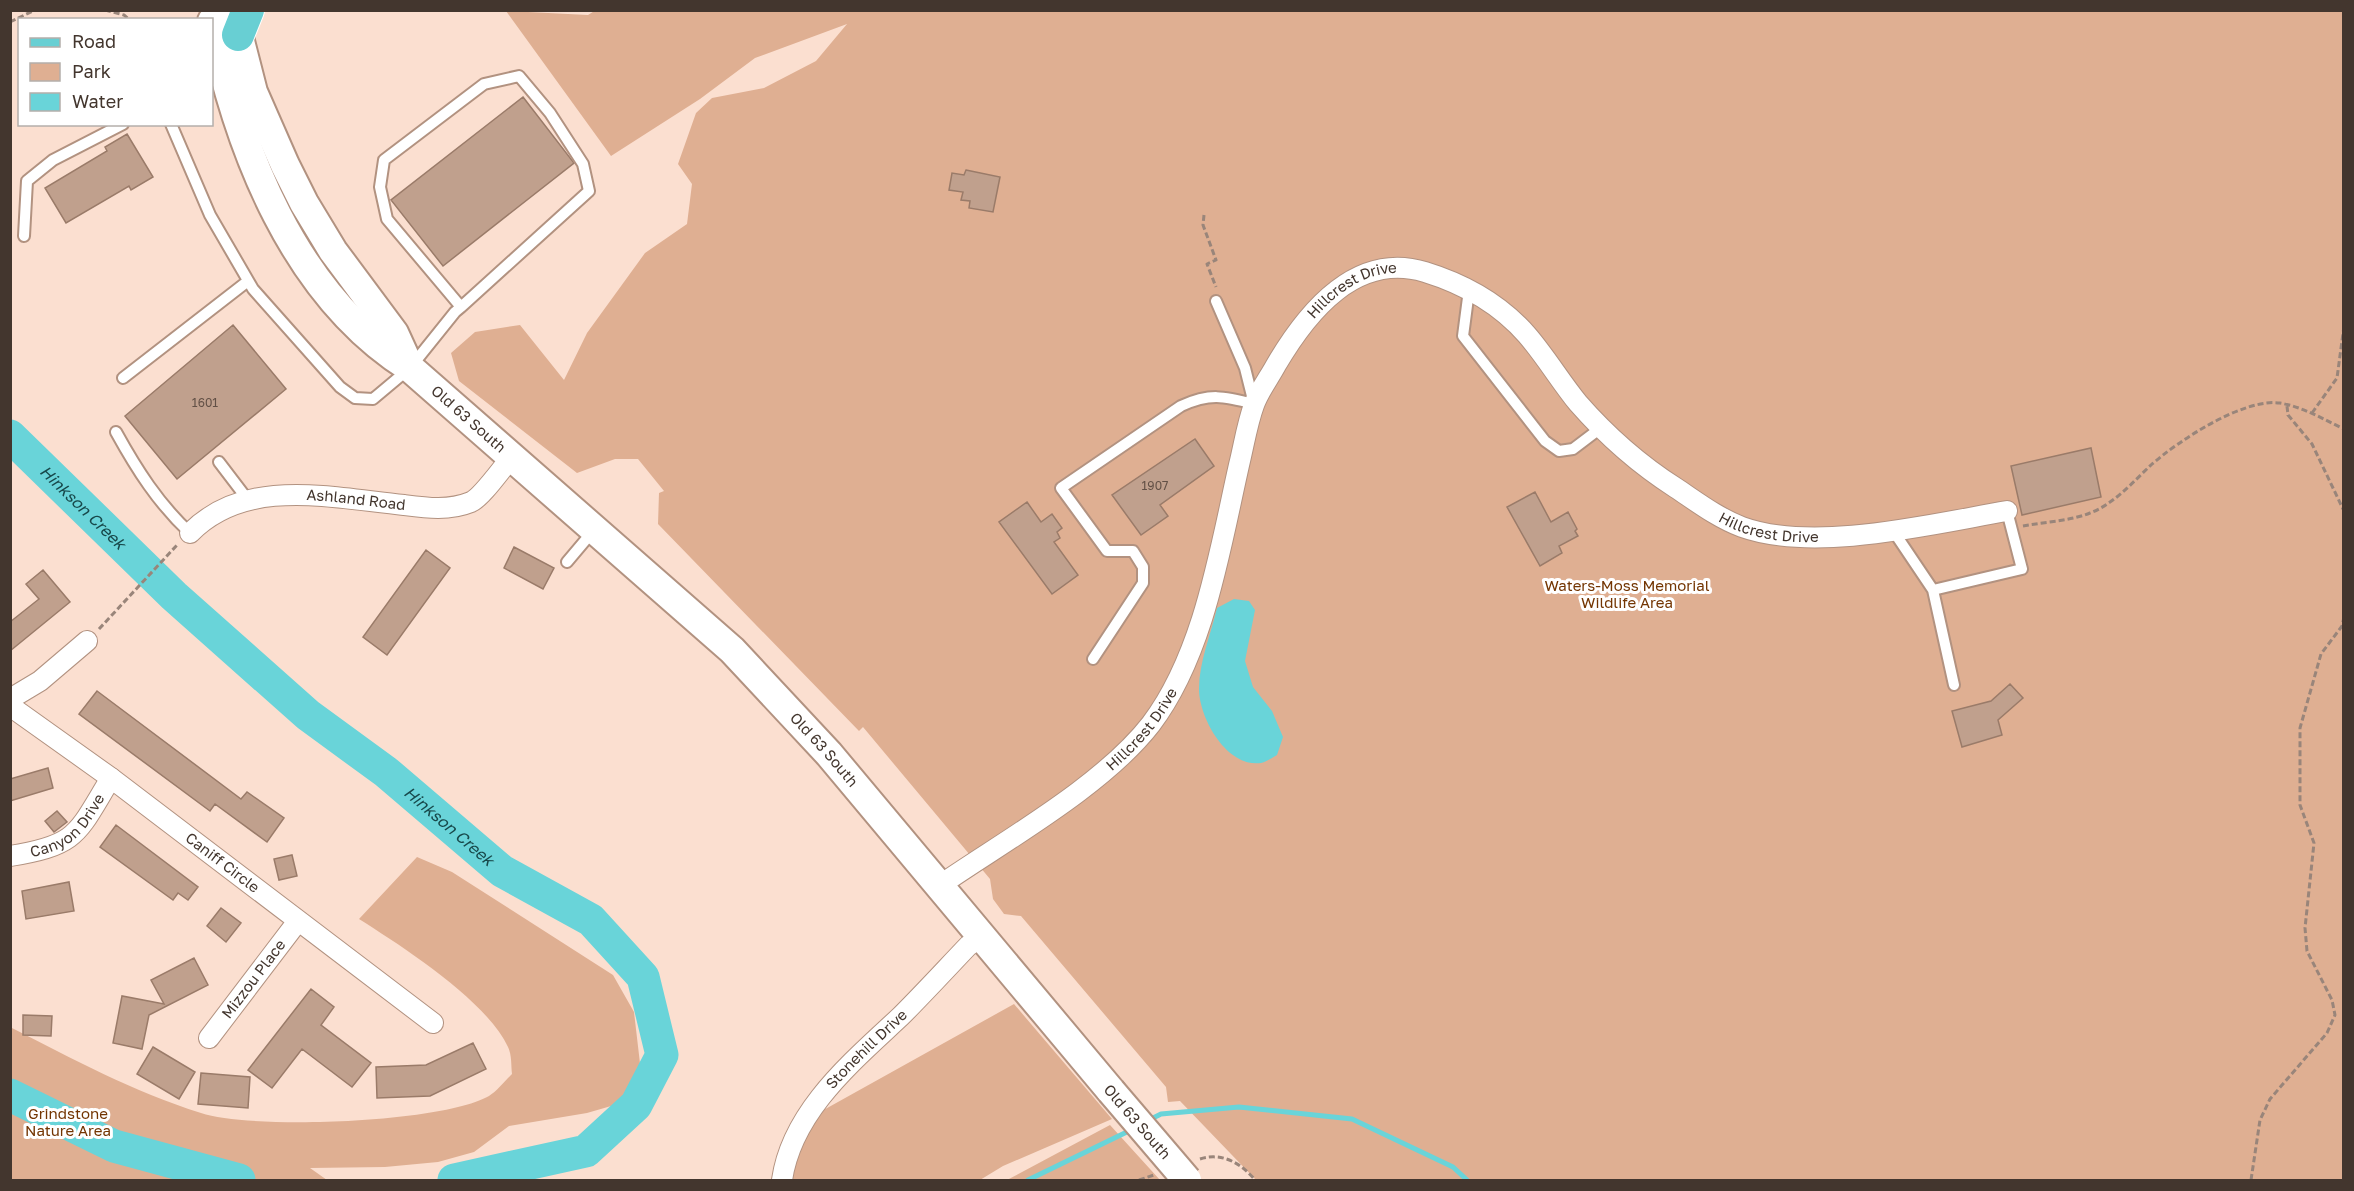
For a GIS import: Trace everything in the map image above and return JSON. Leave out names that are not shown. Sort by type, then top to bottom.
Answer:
[{"type":"main road","name":"Old 63 South","points":[[209,10],[228,19],[253,92],[304,203],[333,251],[394,333],[410,368],[732,650],[829,754],[1188,1180]]},
{"type":"street","name":"Hillcrest Drive","points":[[939,886],[1079,790],[1114,763],[1151,723],[1184,668],[1208,595],[1254,404],[1305,320],[1328,296],[1351,279],[1378,269],[1409,267],[1441,277],[1469,290],[1516,322],[1579,404],[1623,449],[1661,479],[1743,527],[1788,536],[1877,535],[2009,520]]},
{"type":"street","name":"Ashland Road","points":[[190,533],[202,521],[228,506],[248,500],[291,494],[442,509],[474,501],[511,458]]},
{"type":"street","points":[[10,699],[40,681],[87,641]]},
{"type":"street","name":"Caniff Circle","points":[[10,706],[111,778],[433,1023]]},
{"type":"street","name":"Canyon Drive","points":[[10,856],[40,851],[63,843],[77,833],[111,778]]},
{"type":"street","name":"Mizzou Place","points":[[210,1038],[298,921]]},
{"type":"street","name":"Stonehill Drive","points":[[782,1180],[790,1146],[804,1122],[848,1064],[968,946],[982,936]]},
{"type":"lane","points":[[172,126],[210,215],[248,281],[340,387],[355,398],[373,399],[410,368],[461,307],[590,191],[583,164],[550,113],[519,76],[484,84],[384,160],[381,187],[387,219],[461,307]]},
{"type":"lane","points":[[24,236],[27,181],[53,159],[119,126]]},
{"type":"lane","points":[[123,378],[248,281]]},
{"type":"lane","points":[[1469,290],[1463,336],[1545,441],[1559,451],[1573,449],[1602,427]]},
{"type":"lane","points":[[1093,659],[1143,583],[1143,567],[1133,550],[1107,551],[1061,488],[1191,401],[1201,397],[1223,396],[1254,404],[1245,368],[1216,301]]},
{"type":"lane","points":[[116,432],[144,482],[169,514],[190,533]]},
{"type":"lane","points":[[219,462],[248,500]]},
{"type":"lane","points":[[1933,590],[2022,568],[2009,520]]},
{"type":"lane","points":[[567,562],[595,529]]},
{"type":"lane","points":[[1894,532],[1933,590],[1954,685]]},
{"type":"path","points":[[18,18],[35,10]]},
{"type":"path","points":[[105,10],[128,18]]},
{"type":"path","points":[[1204,215],[1203,225],[1216,260],[1206,264],[1217,288],[1216,301]]},
{"type":"path","points":[[2312,413],[2337,378],[2343,326]]},
{"type":"path","points":[[2009,520],[2090,513],[2113,500],[2165,453],[2229,414],[2256,404],[2287,405],[2312,413],[2343,429]]},
{"type":"path","points":[[2287,405],[2288,415],[2312,444],[2343,511]]},
{"type":"path","points":[[105,623],[173,550]]},
{"type":"path","points":[[2251,1180],[2260,1120],[2270,1099],[2327,1033],[2335,1015],[2332,1000],[2307,951],[2305,928],[2314,843],[2300,805],[2300,728],[2321,654],[2342,626],[2343,617]]},
{"type":"green space","name":"Waters-Moss Memorial Wildlife Area","points":[[596,10],[2343,11],[2343,1180],[1256,1180],[1180,1101],[1168,1102],[1166,1087],[1021,916],[1004,914],[993,899],[990,879],[863,727],[859,731],[658,524],[659,493],[664,491],[638,459],[615,459],[577,473],[459,381],[451,353],[475,332],[520,325],[564,380],[587,333],[645,253],[687,224],[692,184],[678,164],[696,113],[712,98],[764,88],[816,61],[847,24],[755,58],[700,99],[611,156],[506,11],[588,15]]},
{"type":"green space","name":"Grindstone Nature Area","points":[[417,857],[452,872],[613,975],[634,1012],[641,1072],[618,1104],[587,1113],[509,1126],[474,1152],[438,1162],[385,1167],[310,1168],[327,1180],[11,1180],[10,1027],[152,1095],[201,1113],[226,1118],[303,1122],[391,1118],[465,1105],[492,1094],[512,1074],[508,1047],[497,1029],[482,1011],[442,976],[359,919]]},
{"type":"green space","points":[[1014,1004],[1112,1119],[1003,1166],[980,1180],[789,1180],[811,1117]]},
{"type":"green space","points":[[1110,1125],[1160,1180],[1007,1180]]},
{"type":"water","points":[[1234,599],[1249,601],[1255,610],[1245,661],[1253,687],[1272,711],[1283,737],[1277,755],[1261,763],[1237,758],[1226,749],[1217,739],[1200,701],[1201,669],[1217,608]]},
{"type":"building","points":[[523,97],[574,163],[443,266],[391,200]]},
{"type":"building","points":[[127,134],[153,177],[131,190],[129,186],[66,223],[45,188],[107,151],[105,147]]},
{"type":"building","points":[[966,170],[1000,177],[993,212],[969,208],[970,201],[961,200],[963,192],[949,190],[952,173],[964,175]]},
{"type":"building","points":[[233,325],[286,389],[177,479],[125,416]]},
{"type":"building","points":[[1195,439],[1214,466],[1160,505],[1168,516],[1141,535],[1112,495]]},
{"type":"building","points":[[2091,448],[2101,497],[2022,515],[2011,466]]},
{"type":"building","points":[[1535,492],[1551,522],[1568,512],[1578,536],[1559,546],[1562,553],[1540,566],[1507,507]]},
{"type":"building","points":[[1027,502],[1041,522],[1052,514],[1062,528],[1057,532],[1060,538],[1054,542],[1078,575],[1052,594],[999,522]]},
{"type":"building","points":[[514,547],[554,568],[543,589],[504,568]]},
{"type":"building","points":[[426,550],[450,568],[387,655],[363,637]]},
{"type":"building","points":[[43,570],[70,602],[10,651],[10,622],[39,599],[26,584]]},
{"type":"building","points":[[2010,684],[2023,698],[1998,720],[2002,735],[1962,747],[1952,711],[1991,701]]},
{"type":"building","points":[[97,691],[241,799],[247,792],[284,818],[267,842],[215,804],[210,811],[79,714]]},
{"type":"building","points":[[48,768],[53,788],[10,801],[10,779]]},
{"type":"building","points":[[57,811],[67,822],[54,832],[45,821]]},
{"type":"building","points":[[116,825],[198,887],[188,900],[178,893],[173,900],[100,847]]},
{"type":"building","points":[[292,855],[297,876],[279,880],[274,859]]},
{"type":"building","points":[[69,882],[74,911],[26,919],[22,891]]},
{"type":"building","points":[[221,908],[241,923],[226,942],[207,926]]},
{"type":"building","points":[[194,958],[208,985],[149,1015],[142,1049],[113,1043],[122,996],[164,1004],[151,980]]},
{"type":"building","points":[[311,989],[334,1007],[321,1025],[371,1063],[352,1087],[302,1049],[272,1088],[248,1070]]},
{"type":"building","points":[[23,1015],[52,1016],[51,1036],[23,1035]]},
{"type":"building","points":[[473,1043],[486,1069],[430,1096],[377,1098],[376,1067],[426,1065]]},
{"type":"building","points":[[153,1047],[195,1072],[179,1099],[137,1074]]},
{"type":"building","points":[[201,1073],[250,1077],[248,1108],[198,1104]]},
{"type":"waterway","name":"Hinkson Creek","points":[[10,436],[174,596],[308,715],[386,772],[502,871],[591,920],[643,977],[662,1055],[636,1105],[586,1151],[454,1180]]},
{"type":"waterway","name":"Hinkson Creek","points":[[10,1095],[114,1146],[239,1180]]},
{"type":"waterway","points":[[1149,1120],[1161,1114],[1239,1107],[1352,1119],[1453,1167],[1467,1180]]},
{"type":"waterway","points":[[1028,1180],[1133,1129]]}]
